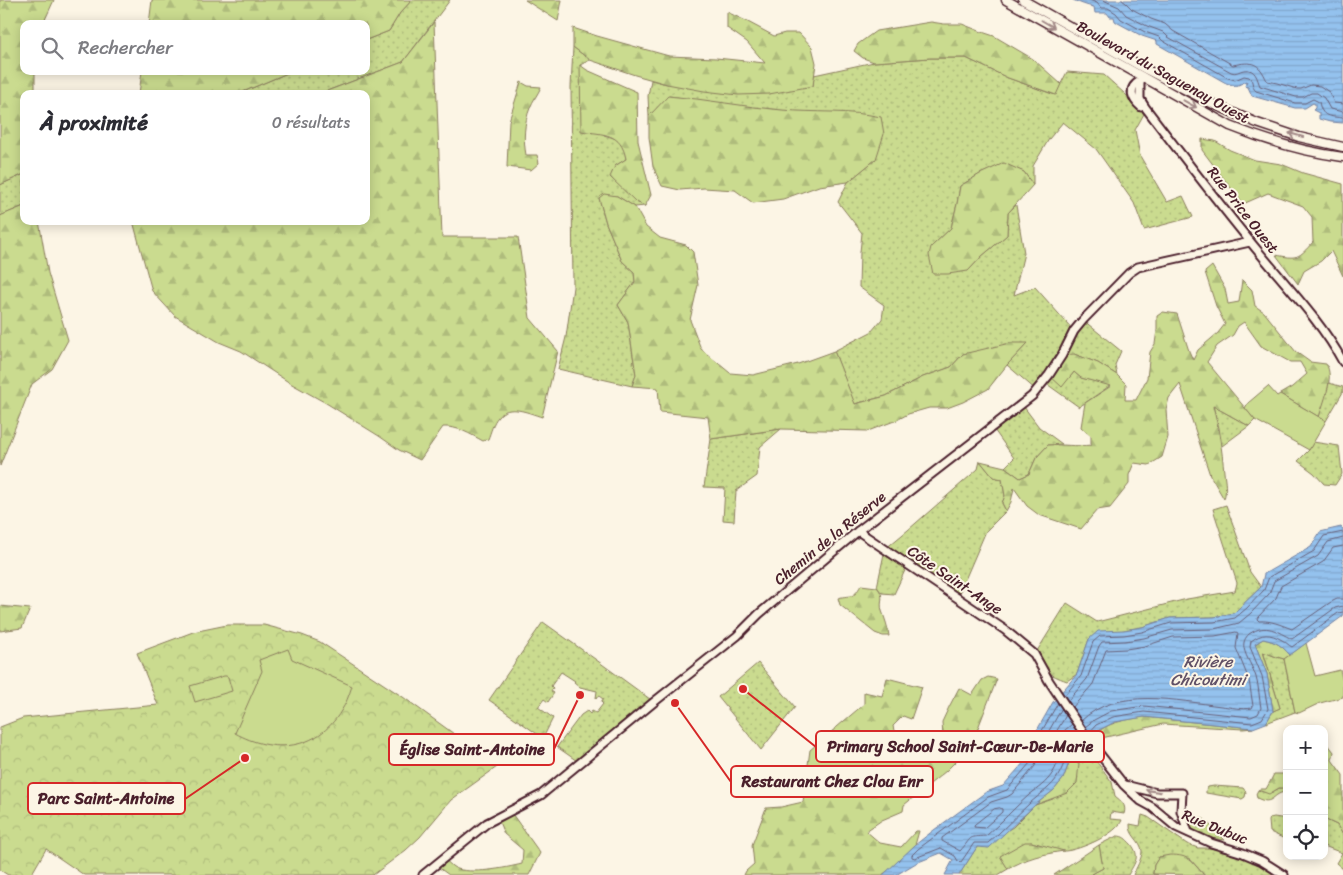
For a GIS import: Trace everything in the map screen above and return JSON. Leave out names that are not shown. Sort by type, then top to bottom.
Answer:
[{"type":"main road","name":"Boulevard du Saguenay Ouest","points":[[1006,0],[1230,126],[1290,147],[1343,156]]},
{"type":"main road","name":"Boulevard du Saguenay Ouest","points":[[1023,0],[1143,76],[1258,123],[1299,137],[1343,146]]},
{"type":"street","name":"Rue Price Ouest","points":[[1143,76],[1132,88],[1133,98],[1139,106],[1148,112],[1250,242],[1321,328],[1343,362]]},
{"type":"street","name":"Chemin de la Réserve","points":[[423,875],[487,823],[541,795],[737,636],[759,614],[858,531],[1032,396],[1048,375],[1079,326],[1129,273],[1138,267],[1250,242]]},
{"type":"street","name":"Côte Saint-Ange","points":[[858,531],[1005,630],[1034,654]]},
{"type":"street","name":"Rue Dubuc","points":[[1034,654],[1049,681],[1087,738],[1124,785],[1141,801],[1176,827],[1262,861],[1284,875]]},
{"type":"street","points":[[1124,785],[1156,793],[1182,793],[1181,811],[1188,832]]},
{"type":"green space","points":[[0,0],[54,0],[45,20],[20,20],[20,75],[35,75],[35,90],[20,90],[20,176],[0,185]]},
{"type":"green space","points":[[152,0],[412,0],[400,13],[389,31],[370,38],[370,20],[150,20]]},
{"type":"green space","points":[[412,0],[450,0],[403,62],[370,75],[370,38],[389,31],[400,13]]},
{"type":"green space","points":[[525,0],[562,0],[558,21]]},
{"type":"green space","points":[[727,12],[774,36],[785,33],[799,33],[812,47],[816,63],[813,86],[769,94],[738,95],[704,91],[667,84],[590,60],[573,47],[573,28],[669,56],[765,63],[747,42],[727,28]]},
{"type":"green space","points":[[434,22],[442,237],[518,237],[530,318],[558,351],[542,417],[519,410],[502,413],[493,424],[488,439],[483,441],[458,429],[443,427],[420,460],[399,450],[241,351],[219,342],[175,316],[152,291],[134,225],[370,225],[370,90],[330,90],[403,62]]},
{"type":"green space","points":[[931,22],[962,24],[994,36],[1033,59],[1061,84],[1056,95],[1008,78],[966,58],[930,58],[874,62],[863,58],[854,51],[858,44],[876,31]]},
{"type":"green space","points":[[573,47],[590,60],[580,65],[604,135],[618,140],[624,148],[626,159],[615,166],[636,202],[645,206],[635,207],[617,196],[599,198],[606,223],[622,261],[634,272],[635,282],[618,305],[628,322],[636,375],[632,386],[558,369],[566,337],[573,287],[571,87]]},
{"type":"green space","points":[[930,58],[966,58],[1008,78],[1055,95],[1067,72],[1104,75],[1145,112],[1135,130],[1140,156],[1167,202],[1183,196],[1193,217],[1144,230],[1134,203],[1096,149],[1063,122],[1049,139],[1033,166],[1033,185],[1024,172],[1004,164],[980,174],[960,186],[951,228],[931,247],[968,271],[982,256],[1007,235],[1008,213],[1016,205],[1024,253],[1014,295],[1035,287],[1074,331],[1083,320],[1121,351],[1115,365],[1117,375],[1098,363],[1074,354],[1070,377],[1074,372],[1081,378],[1111,385],[1079,407],[1044,382],[1036,390],[1007,365],[1027,344],[963,354],[951,367],[923,377],[886,396],[854,404],[834,351],[871,332],[882,319],[884,305],[859,287],[862,233],[838,202],[848,182],[876,159],[799,112],[669,96],[649,116],[648,96],[651,80],[667,84],[813,86],[814,75],[874,62]]},
{"type":"green space","points":[[580,65],[587,70],[637,92],[638,141],[651,195],[645,206],[636,202],[610,177],[615,166],[626,159],[624,150],[616,139],[604,134],[581,131]]},
{"type":"green space","points":[[141,75],[283,75],[247,90],[140,90]]},
{"type":"green space","points":[[283,75],[369,75],[330,90],[247,90]]},
{"type":"green space","points":[[521,82],[528,86],[541,87],[530,108],[525,125],[526,155],[537,155],[539,163],[531,170],[507,167],[509,121]]},
{"type":"green space","points":[[668,96],[782,110],[844,112],[881,117],[884,134],[876,159],[848,182],[819,186],[783,199],[753,203],[735,190],[704,188],[680,190],[662,186],[653,167],[649,137],[649,116]]},
{"type":"green space","points":[[1202,139],[1215,141],[1230,150],[1255,160],[1281,164],[1303,173],[1343,184],[1343,276],[1331,251],[1321,261],[1304,271],[1298,284],[1276,255],[1293,257],[1300,255],[1308,248],[1313,242],[1312,217],[1303,206],[1268,193],[1243,204],[1202,150]]},
{"type":"green space","points":[[1004,163],[1024,172],[1033,185],[1008,213],[1007,235],[982,256],[968,271],[933,274],[929,255],[931,247],[951,228],[960,186]]},
{"type":"green space","points":[[20,176],[20,208],[0,216],[0,185]]},
{"type":"green space","points":[[604,194],[617,196],[635,207],[646,227],[660,238],[686,245],[693,252],[698,285],[690,320],[701,349],[730,373],[753,375],[798,364],[834,351],[855,404],[886,396],[923,377],[951,367],[963,354],[1010,343],[1028,343],[988,389],[947,408],[929,408],[908,414],[868,431],[781,429],[711,439],[708,417],[660,412],[658,388],[632,386],[636,375],[628,322],[618,305],[635,282],[634,272],[622,261],[606,223],[599,198]]},
{"type":"green space","points":[[20,208],[20,225],[40,225],[48,273],[68,340],[52,369],[32,384],[0,466],[0,216]]},
{"type":"green space","points":[[1212,266],[1225,289],[1228,304],[1239,302],[1242,280],[1252,290],[1255,306],[1264,312],[1296,352],[1310,362],[1326,364],[1329,383],[1319,417],[1280,394],[1292,387],[1307,374],[1300,362],[1290,362],[1261,346],[1244,322],[1238,326],[1233,335],[1217,346],[1207,362],[1255,420],[1249,426],[1213,406],[1219,431],[1226,486],[1224,499],[1210,475],[1180,384],[1169,398],[1166,410],[1168,437],[1162,457],[1149,465],[1134,463],[1129,475],[1129,484],[1110,508],[1097,510],[1081,529],[1039,515],[1027,506],[1014,488],[1011,502],[1006,511],[1002,503],[1005,496],[1002,479],[993,477],[980,461],[1005,467],[1020,478],[1029,474],[1036,458],[1048,445],[1091,445],[1091,436],[1081,427],[1085,403],[1111,386],[1081,378],[1074,372],[1062,387],[1049,375],[1062,355],[1074,354],[1098,363],[1117,375],[1126,384],[1125,400],[1136,400],[1147,378],[1150,352],[1155,344],[1157,316],[1163,312],[1177,314],[1193,360],[1198,350],[1218,333],[1225,324],[1216,306],[1205,272]]},
{"type":"green space","points":[[1329,383],[1343,387],[1343,392],[1326,421],[1319,417]]},
{"type":"green space","points":[[1268,386],[1277,396],[1280,394],[1326,421],[1309,450],[1255,420],[1245,408],[1248,403]]},
{"type":"green space","points":[[1021,403],[1039,427],[1062,444],[1048,445],[1036,458],[1029,474],[1020,478],[1005,467],[1014,458],[992,427]]},
{"type":"green space","points":[[1213,406],[1249,426],[1222,446]]},
{"type":"green space","points":[[781,429],[760,447],[757,476],[736,491],[734,521],[723,520],[725,488],[704,487],[711,439]]},
{"type":"green space","points":[[1313,442],[1339,446],[1342,474],[1335,485],[1324,484],[1314,473],[1298,461],[1309,450]]},
{"type":"green space","points":[[980,461],[993,477],[1002,479],[1005,496],[1002,503],[1006,511],[986,531],[958,596],[908,564],[894,594],[882,593],[877,587],[885,549],[978,469]]},
{"type":"green space","points":[[1226,505],[1250,572],[1261,587],[1234,613],[1214,617],[1170,618],[1142,627],[1089,639],[1077,674],[1067,681],[1055,676],[1045,668],[1037,651],[1067,603],[1097,622],[1187,599],[1235,591],[1237,583],[1213,509]]},
{"type":"green space","points":[[861,585],[877,587],[880,591],[882,611],[889,636],[875,633],[840,605],[838,598],[854,595]]},
{"type":"green space","points":[[0,606],[30,609],[22,628],[0,631]]},
{"type":"green space","points":[[543,622],[654,702],[580,763],[557,747],[581,715],[587,711],[590,714],[592,711],[596,713],[603,704],[601,702],[603,699],[599,696],[596,698],[597,691],[580,687],[575,681],[561,672],[551,686],[553,688],[551,691],[554,693],[548,702],[544,699],[538,707],[553,718],[543,738],[489,700]]},
{"type":"green space","points":[[227,625],[264,625],[320,642],[403,697],[461,739],[485,750],[497,767],[451,800],[420,837],[373,875],[84,875],[46,849],[31,875],[8,875],[0,870],[0,727],[23,718],[158,705],[137,653],[193,632]]},
{"type":"green space","points":[[1263,639],[1278,644],[1290,655],[1284,659],[1263,652],[1280,708],[1273,711],[1267,674],[1255,644]]},
{"type":"green space","points":[[1306,643],[1315,676],[1340,670],[1343,682],[1343,697],[1320,703],[1299,713],[1295,712],[1284,659]]},
{"type":"green space","points":[[288,649],[292,659],[352,686],[343,708],[331,724],[320,734],[307,741],[293,745],[264,744],[249,740],[235,733],[262,671],[259,660]]},
{"type":"green space","points":[[1263,651],[1284,659],[1295,712],[1266,723],[1273,711],[1280,708]]},
{"type":"green space","points":[[758,663],[795,707],[761,750],[718,697]]},
{"type":"green space","points":[[224,676],[228,677],[232,691],[195,702],[190,686]]},
{"type":"green space","points":[[988,677],[997,679],[971,746],[946,771],[904,805],[903,811],[882,820],[866,831],[880,843],[901,847],[916,831],[919,831],[915,845],[894,866],[882,875],[744,875],[754,864],[752,845],[766,808],[803,802],[810,750],[864,704],[864,692],[882,696],[887,678],[922,687],[911,719],[903,716],[893,726],[897,744],[919,749],[943,737],[942,722],[959,688],[972,695],[982,680]]},
{"type":"green space","points":[[1144,717],[1253,728],[1163,724],[1093,740],[1093,736],[1098,731],[1110,725]]},
{"type":"green space","points":[[1080,740],[1112,782],[1115,796],[1124,806],[1124,814],[1111,812],[1110,819],[1122,820],[1119,825],[1106,836],[1072,850],[1061,851],[1031,842],[1001,856],[1008,869],[998,875],[959,875],[977,847],[1013,827],[1035,805],[1053,799],[1079,763],[1070,760]]},
{"type":"green space","points":[[1328,744],[1334,752],[1332,760],[1343,775],[1343,835],[1337,825],[1328,821]]},
{"type":"green space","points":[[1070,760],[1079,763],[1077,783],[1067,793],[1035,805],[1054,790],[1063,779]]},
{"type":"green space","points":[[1274,774],[1283,774],[1283,788],[1279,788],[1269,794],[1258,790],[1266,789]]},
{"type":"green space","points":[[1208,787],[1243,788],[1246,792],[1245,797],[1242,799],[1206,793]]},
{"type":"green space","points":[[1283,788],[1283,793],[1270,800],[1257,798],[1258,790],[1263,792]]},
{"type":"green space","points":[[510,811],[540,853],[529,875],[449,875],[435,865],[443,858],[455,868],[470,871],[498,869],[522,864],[523,850],[504,834],[497,817]]},
{"type":"green space","points":[[1185,813],[1204,819],[1225,840],[1199,835],[1191,827]]},
{"type":"green space","points":[[1142,815],[1148,817],[1187,844],[1198,848],[1225,851],[1246,858],[1261,865],[1275,875],[1204,875],[1190,859],[1159,857],[1154,865],[1153,874],[1158,875],[1133,875],[1142,851],[1140,844],[1131,832],[1130,824],[1140,826]]},
{"type":"green space","points":[[1270,818],[1283,818],[1283,838],[1270,832]]},
{"type":"green space","points":[[1328,821],[1337,825],[1343,835],[1343,869],[1336,863],[1342,853],[1328,848]]},
{"type":"green space","points":[[1117,836],[1126,839],[1136,853],[1135,863],[1128,875],[1090,875],[1103,868],[1099,845]]},
{"type":"green space","points":[[1025,842],[1064,851],[1035,857],[1008,869],[1000,856]]},
{"type":"green space","points":[[1099,845],[1103,868],[1090,875],[1054,875]]},
{"type":"green space","points":[[1170,855],[1186,858],[1204,875],[1153,874],[1154,865],[1159,857]]},
{"type":"water","points":[[1073,0],[1343,0],[1343,123],[1319,119],[1319,113],[1313,110],[1315,104],[1313,103],[1305,108],[1295,108],[1252,96],[1248,87],[1245,86],[1247,81],[1236,86],[1226,83],[1157,44],[1157,41],[1142,36],[1118,23],[1114,17],[1110,17],[1107,13],[1095,13],[1094,7]]},
{"type":"water","name":"Rivière Chicoutimi","points":[[1341,527],[1343,529],[1343,616],[1290,655],[1281,646],[1272,641],[1263,639],[1255,644],[1267,674],[1273,711],[1266,723],[1253,728],[1144,717],[1115,722],[1099,730],[1093,736],[1093,740],[1080,740],[1063,779],[1054,790],[989,848],[977,847],[959,875],[945,875],[953,860],[941,853],[916,863],[896,875],[883,875],[934,830],[986,792],[1003,786],[1026,760],[1032,739],[1053,702],[1077,674],[1089,639],[1098,631],[1142,627],[1170,618],[1214,617],[1234,613],[1261,587],[1264,574],[1311,547],[1320,532]]},
{"type":"place","name":"Primary School Saint-Cœur-De-Marie","points":[[743,689]]},
{"type":"place","name":"Église Saint-Antoine","points":[[580,695]]},
{"type":"place","name":"Restaurant Chez Clou Enr","points":[[675,703]]},
{"type":"place","name":"Parc Saint-Antoine","points":[[245,758]]}]
